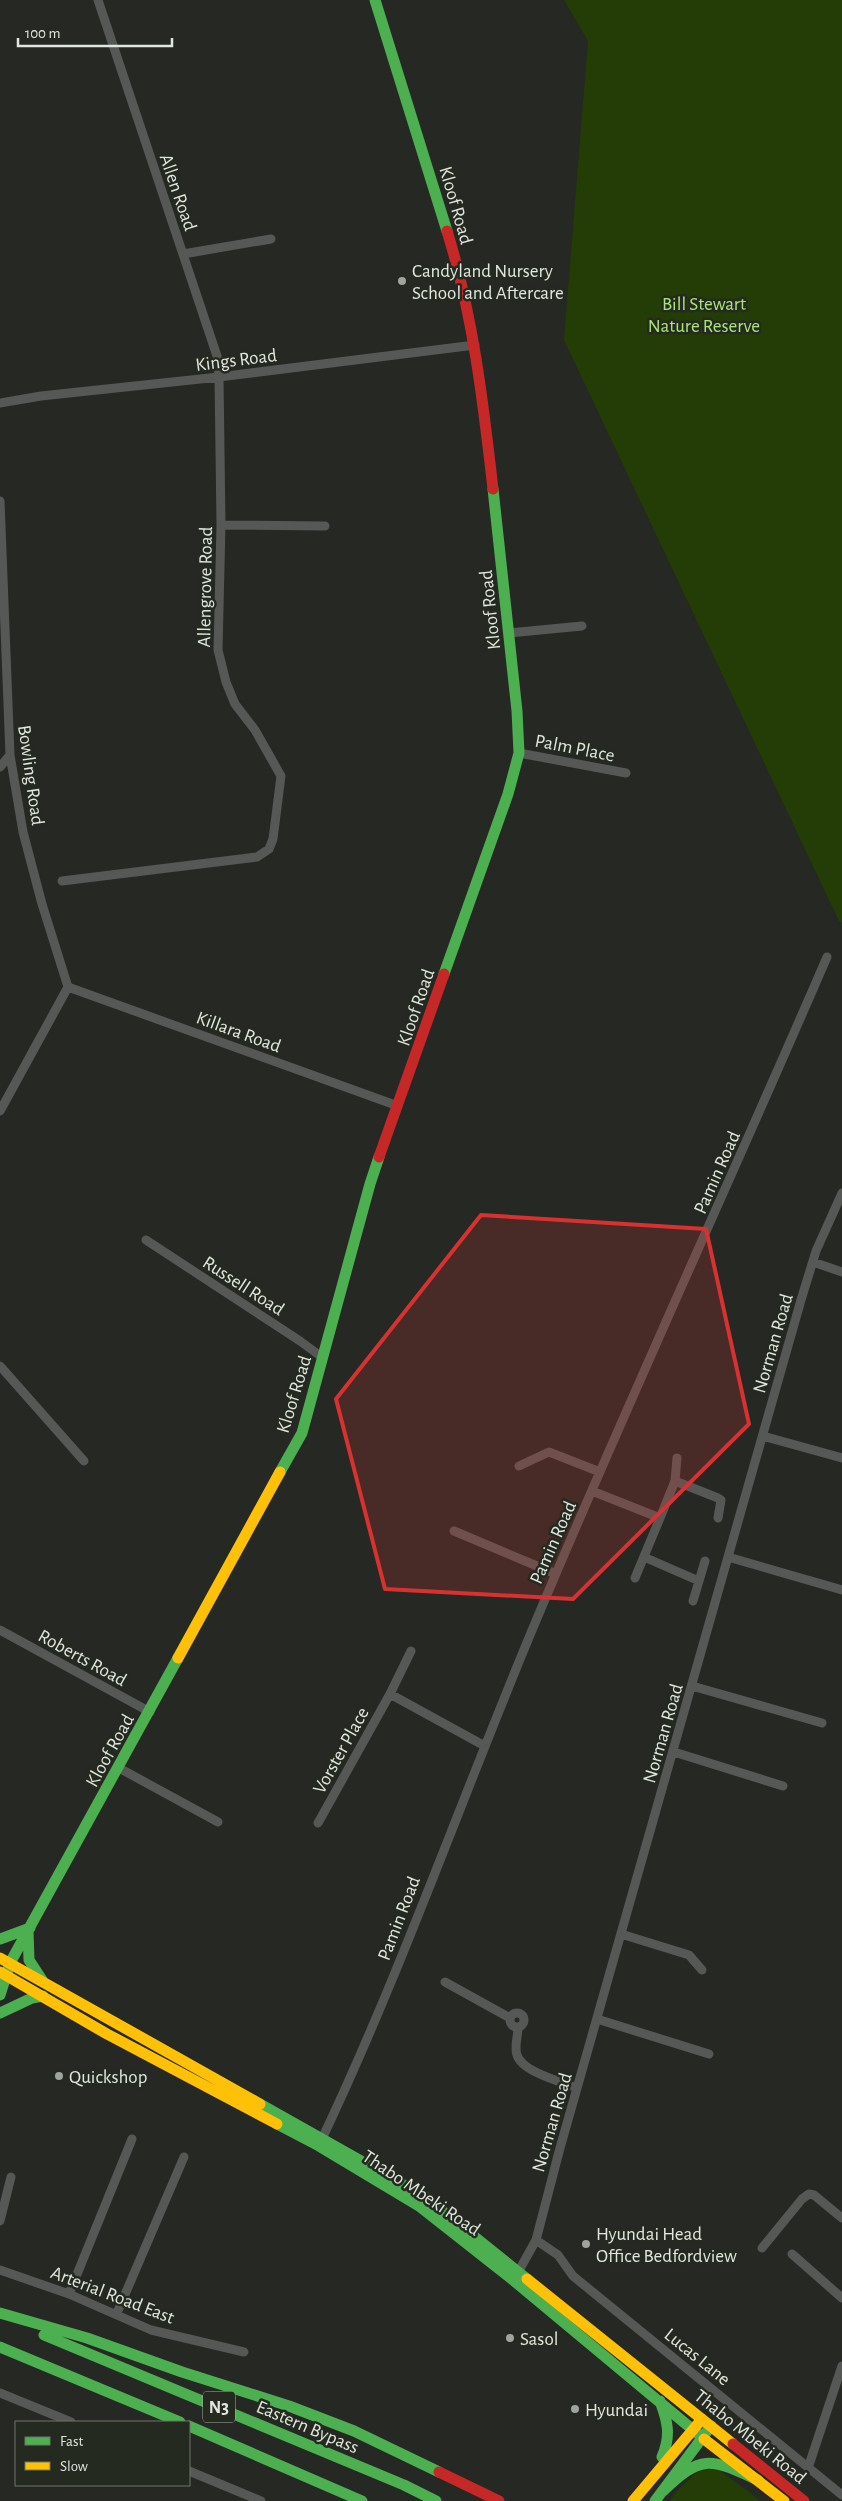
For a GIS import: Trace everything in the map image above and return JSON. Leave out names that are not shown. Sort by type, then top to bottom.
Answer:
[{"type":"main road","name":"Kloof Road","points":[[3,1973],[5,1961],[29,1930],[289,1459],[307,1417],[370,1184],[508,794],[519,753],[509,632],[482,389],[468,306],[449,238],[375,0]]},
{"type":"main road","points":[[0,1939],[29,1930],[29,1960],[44,1982]]},
{"type":"main road","name":"Thabo Mbeki Road","points":[[5,1961],[44,1982],[182,2067]]},
{"type":"main road","name":"Thabo Mbeki Road","points":[[3,1973],[341,2153],[400,2181],[443,2210],[660,2402],[784,2501]]},
{"type":"main road","points":[[0,1995],[3,1973]]},
{"type":"main road","points":[[0,2013],[32,1998],[43,1996]]},
{"type":"main road","name":"Thabo Mbeki Road","points":[[341,2153],[516,2276],[706,2422],[804,2501]]},
{"type":"main road","points":[[0,2313],[87,2338],[354,2431],[500,2501]]},
{"type":"main road","name":"Eastern Bypass","points":[[0,2317],[396,2481],[436,2501]]},
{"type":"main road","name":"N3","points":[[0,2347],[178,2421]]},
{"type":"main road","points":[[652,2477],[669,2444],[670,2436],[668,2422],[660,2402]]},
{"type":"main road","points":[[633,2501],[692,2429],[706,2422]]},
{"type":"main road","points":[[655,2501],[703,2438],[706,2422]]},
{"type":"main road","name":"N3","points":[[190,2426],[362,2501]]},
{"type":"main road","points":[[663,2490],[684,2469],[698,2463],[725,2465],[758,2480]]},
{"type":"street","name":"Allen Road","points":[[98,0],[213,341],[219,377],[219,397]]},
{"type":"street","points":[[183,254],[271,238]]},
{"type":"street","name":"Kings Road","points":[[0,403],[41,396],[219,377],[475,345]]},
{"type":"street","name":"Allengrove Road","points":[[62,881],[257,857],[269,849],[273,839],[281,776],[255,730],[235,704],[226,682],[218,650],[221,525],[219,397]]},
{"type":"street","name":"Bowling Road","points":[[0,501],[1,570],[10,755],[23,832],[42,904],[68,987]]},
{"type":"street","points":[[221,525],[325,526]]},
{"type":"street","points":[[509,632],[582,626]]},
{"type":"street","name":"Palm Place","points":[[519,753],[626,773]]},
{"type":"street","points":[[0,768],[10,755]]},
{"type":"street","name":"Pamin Road","points":[[321,2142],[384,1998],[483,1745],[556,1574],[827,957]]},
{"type":"street","points":[[0,1111],[68,987]]},
{"type":"street","name":"Killara Road","points":[[68,987],[398,1106]]},
{"type":"street","name":"Norman Road","points":[[516,2276],[536,2240],[621,1934],[813,1262],[842,1193]]},
{"type":"street","name":"Russell Road","points":[[146,1240],[300,1340],[322,1358]]},
{"type":"street","points":[[813,1262],[842,1272]]},
{"type":"street","points":[[0,1366],[84,1461]]},
{"type":"street","points":[[763,1436],[842,1458]]},
{"type":"street","points":[[519,1466],[549,1452],[600,1472]]},
{"type":"street","points":[[635,1578],[675,1481],[677,1458]]},
{"type":"street","points":[[675,1481],[721,1500],[718,1518]]},
{"type":"street","points":[[592,1490],[660,1518]]},
{"type":"street","points":[[454,1531],[556,1574]]},
{"type":"street","points":[[644,1557],[699,1581]]},
{"type":"street","points":[[728,1557],[842,1590]]},
{"type":"street","points":[[693,1601],[705,1561]]},
{"type":"street","name":"Roberts Road","points":[[0,1630],[150,1712]]},
{"type":"street","name":"Vorster Place","points":[[318,1822],[390,1694],[411,1651]]},
{"type":"street","points":[[692,1686],[822,1724]]},
{"type":"street","name":"Vorster Place","points":[[390,1694],[483,1745]]},
{"type":"street","points":[[674,1752],[783,1786]]},
{"type":"street","points":[[119,1768],[218,1822]]},
{"type":"street","points":[[621,1934],[689,1955],[702,1970]]},
{"type":"street","points":[[445,1982],[510,2018]]},
{"type":"street","points":[[510,2018],[515,2013],[524,2016],[524,2022],[518,2028],[516,2054],[520,2063],[531,2070],[578,2088]]},
{"type":"street","points":[[510,2018],[511,2024],[518,2028]]},
{"type":"street","points":[[597,2019],[709,2054]]},
{"type":"street","points":[[69,2294],[132,2139]]},
{"type":"street","points":[[117,2313],[184,2157]]},
{"type":"street","points":[[0,2221],[11,2177]]},
{"type":"street","points":[[762,2248],[802,2199],[809,2194],[814,2195],[842,2218]]},
{"type":"street","name":"Lucas Lane","points":[[536,2240],[558,2255],[573,2276],[842,2495]]},
{"type":"street","points":[[792,2254],[842,2298]]},
{"type":"street","name":"Arterial Road East","points":[[0,2270],[117,2313],[150,2330],[244,2352]]},
{"type":"street","points":[[808,2468],[842,2366]]},
{"type":"street","points":[[0,2392],[70,2421]]},
{"type":"street","points":[[190,2471],[261,2501]]},
{"type":"highlighted area","points":[[481,1215],[706,1229],[749,1424],[573,1599],[385,1589],[336,1399]]},
{"type":"green space","name":"Bill Stewart Nature Reserve","points":[[564,0],[842,0],[842,923],[839,921],[564,340],[588,41]]},
{"type":"green space","points":[[700,2469],[718,2469],[761,2501],[670,2501],[676,2492]]},
{"type":"traffic: fast","points":[[375,0],[447,231]]},
{"type":"traffic: fast","points":[[444,974],[508,794],[519,753],[517,711],[493,489]]},
{"type":"traffic: fast","points":[[280,1472],[302,1433],[379,1157]]},
{"type":"traffic: fast","points":[[0,1995],[10,1963],[178,1658]]},
{"type":"traffic: fast","points":[[0,1939],[30,1928]]},
{"type":"traffic: fast","points":[[28,1931],[29,1960],[42,1980]]},
{"type":"traffic: fast","points":[[0,2013],[32,1998],[43,1996]]},
{"type":"traffic: fast","points":[[260,2104],[425,2197],[527,2279]]},
{"type":"traffic: fast","points":[[277,2124],[319,2146],[419,2206],[513,2280],[704,2439]]},
{"type":"traffic: fast","points":[[0,2313],[87,2338],[182,2372],[289,2406],[354,2431],[439,2472]]},
{"type":"traffic: fast","points":[[44,2335],[404,2485],[436,2501]]},
{"type":"traffic: fast","points":[[0,2347],[178,2421]]},
{"type":"traffic: fast","points":[[660,2401],[667,2429],[667,2442],[662,2457]]},
{"type":"traffic: fast","points":[[190,2426],[362,2501]]},
{"type":"traffic: fast","points":[[655,2501],[711,2426]]},
{"type":"traffic: fast","points":[[663,2491],[688,2470],[708,2463],[718,2464],[758,2480]]},
{"type":"traffic: slow","points":[[178,1658],[280,1472]]},
{"type":"traffic: slow","points":[[0,1958],[260,2104]]},
{"type":"traffic: slow","points":[[0,1972],[107,2034],[277,2124]]},
{"type":"traffic: slow","points":[[527,2279],[733,2444]]},
{"type":"traffic: slow","points":[[633,2501],[702,2419]]},
{"type":"traffic: slow","points":[[704,2439],[784,2501]]},
{"type":"traffic: jam","points":[[447,231],[464,294],[476,358],[493,489]]},
{"type":"traffic: jam","points":[[379,1157],[444,974]]},
{"type":"traffic: jam","points":[[733,2444],[804,2501]]},
{"type":"traffic: jam","points":[[439,2472],[499,2501]]},
{"type":"place","name":"Candyland Nursery School and Aftercare","points":[[402,281]]},
{"type":"place","name":"Quickshop","points":[[59,2076]]},
{"type":"place","name":"Hyundai Head Office Bedfordview","points":[[586,2244]]},
{"type":"place","name":"Sasol","points":[[510,2338]]},
{"type":"place","name":"Hyundai","points":[[575,2409]]}]
